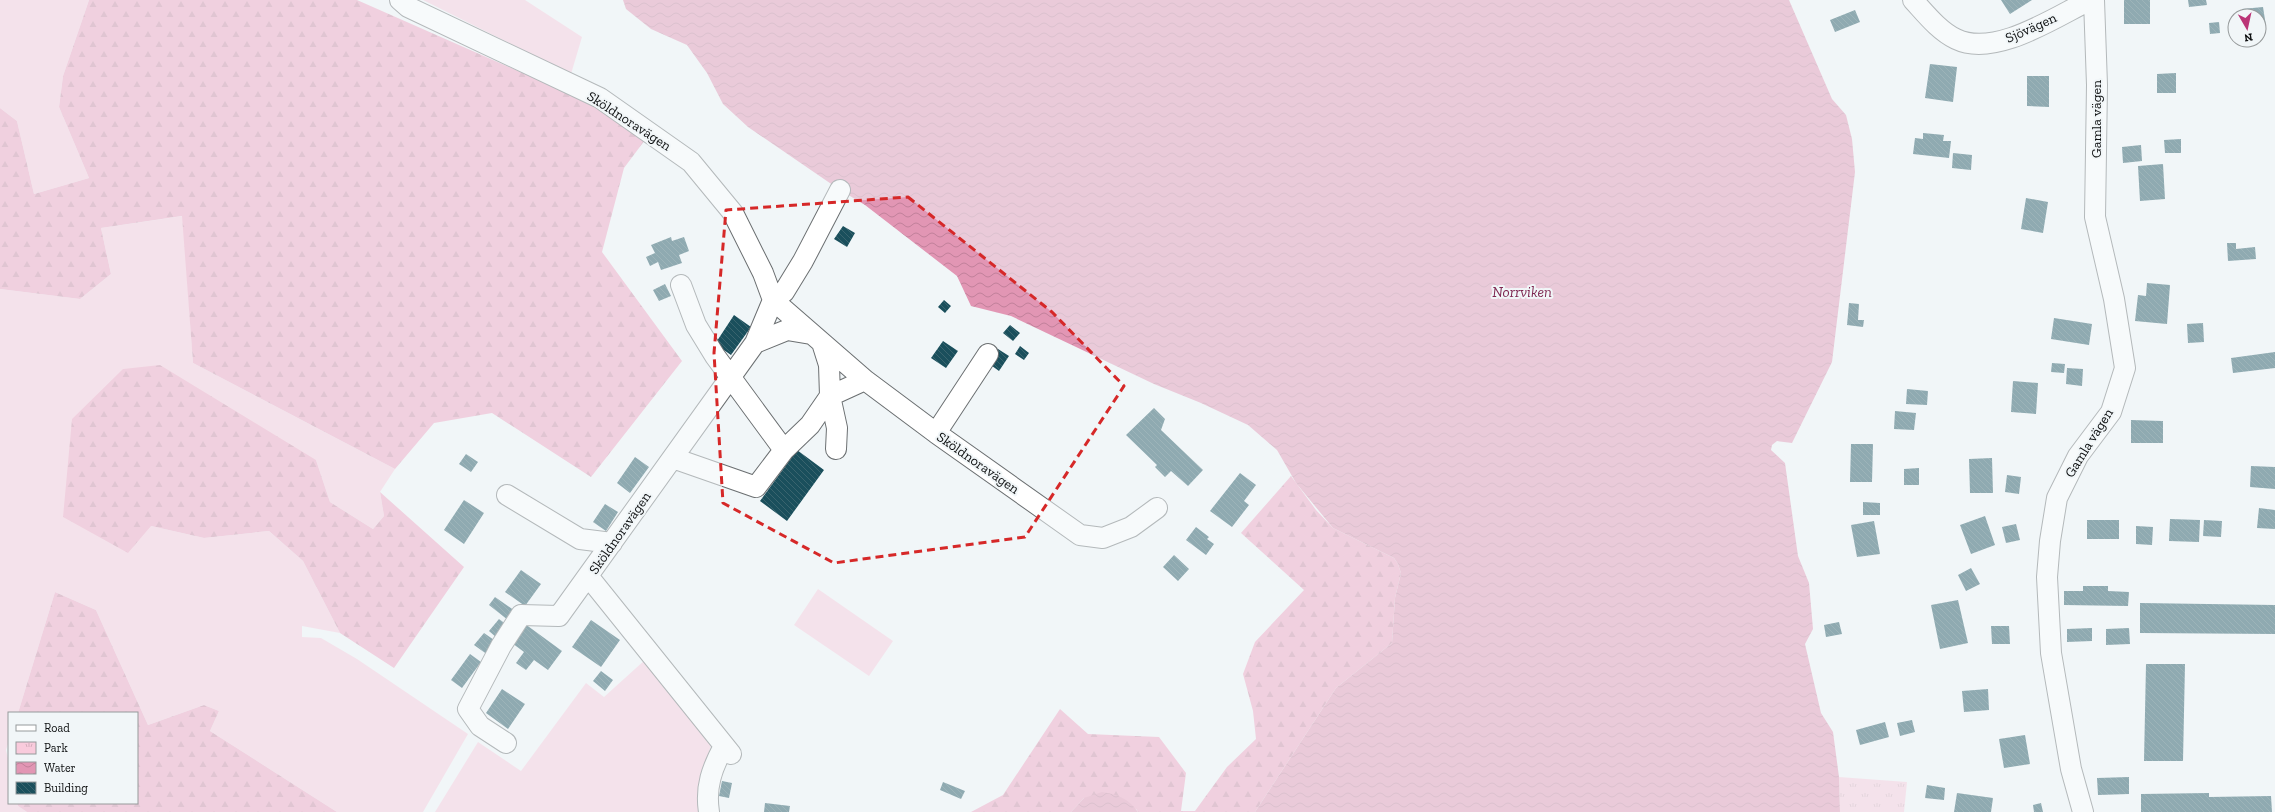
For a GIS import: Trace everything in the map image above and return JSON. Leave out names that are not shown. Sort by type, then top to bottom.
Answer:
[{"type":"street","name":"Sköldnoravägen","points":[[400,0],[408,7],[600,98],[691,162],[732,213],[763,273],[773,300],[817,340],[865,380],[936,433],[1080,535],[1102,538],[1131,527],[1157,508]]},
{"type":"street","name":"Sjövägen","points":[[1913,0],[1929,18],[1956,39],[1985,45],[2014,38],[2090,0]]},
{"type":"street","name":"Gamla vägen","points":[[2082,812],[2071,769],[2050,652],[2047,577],[2056,498],[2078,456],[2111,412],[2125,368],[2114,299],[2095,217],[2097,85],[2094,0]]},
{"type":"street","points":[[773,300],[784,292],[803,261],[840,190]]},
{"type":"street","points":[[681,285],[696,325],[784,450]]},
{"type":"street","name":"Sköldnoravägen","points":[[710,812],[708,788],[712,766],[728,750],[588,576],[755,343],[773,300]]},
{"type":"street","name":"Sköldnoravägen","points":[[755,343],[787,330],[817,340]]},
{"type":"street","points":[[817,340],[829,365],[830,396],[837,428],[836,449]]},
{"type":"street","points":[[936,433],[988,354]]},
{"type":"street","points":[[673,458],[756,488],[784,450],[810,426],[830,396],[865,380]]},
{"type":"street","points":[[507,495],[580,539],[612,543]]},
{"type":"street","points":[[506,743],[480,726],[468,709],[501,646],[521,615],[559,616],[588,576]]},
{"type":"highlighted area","points":[[908,197],[1052,312],[1124,386],[1025,537],[834,563],[723,503],[714,353],[726,210]]},
{"type":"green space","points":[[0,0],[89,0],[63,76],[59,107],[89,178],[34,194],[17,121],[0,108]]},
{"type":"green space","points":[[89,0],[357,0],[593,104],[645,140],[624,168],[602,252],[682,361],[591,477],[492,413],[434,423],[395,469],[193,363],[182,216],[101,228],[111,274],[80,299],[0,289],[0,108],[17,121],[34,194],[89,178],[59,107],[63,76]]},
{"type":"green space","points":[[423,0],[525,0],[582,37],[571,74]]},
{"type":"green space","points":[[183,216],[193,363],[395,469],[380,492],[384,516],[373,529],[330,502],[316,460],[151,526],[204,538],[269,531],[303,561],[340,633],[302,626],[302,637],[321,638],[357,659],[468,734],[423,812],[337,812],[210,731],[219,711],[204,705],[148,725],[96,610],[55,592],[18,712],[8,712],[8,744],[6,750],[8,758],[8,804],[17,804],[27,812],[0,812],[0,289],[80,299],[111,274],[101,228]]},
{"type":"green space","points":[[160,365],[316,460],[330,502],[373,529],[384,516],[380,492],[464,567],[394,668],[340,633],[303,561],[269,531],[204,538],[151,526],[128,553],[63,517],[72,419],[123,369]]},
{"type":"green space","points":[[1291,476],[1316,510],[1333,528],[1394,558],[1401,573],[1395,598],[1392,643],[1336,688],[1255,812],[1138,812],[1136,809],[1084,798],[1071,812],[971,812],[1003,795],[1060,709],[1088,734],[1159,737],[1186,773],[1181,811],[1195,811],[1227,767],[1256,739],[1253,711],[1243,674],[1255,642],[1304,590],[1241,533]]},
{"type":"green space","points":[[818,589],[893,641],[869,676],[794,625]]},
{"type":"green space","points":[[55,592],[96,610],[148,725],[204,705],[219,711],[210,731],[337,812],[27,812],[17,804],[138,804],[138,712],[18,712]]},
{"type":"green space","points":[[646,659],[713,739],[707,758],[704,775],[704,812],[435,812],[478,742],[521,771],[586,683],[604,697]]},
{"type":"green space","points":[[1839,777],[1907,782],[1904,812],[1840,812]]},
{"type":"water","name":"Norrviken","points":[[623,0],[1789,0],[1832,99],[1846,115],[1852,139],[1855,172],[1832,362],[1792,443],[1777,441],[1772,445],[1771,450],[1785,463],[1798,556],[1809,583],[1813,629],[1805,644],[1821,713],[1833,732],[1839,777],[1840,812],[1255,812],[1336,688],[1392,643],[1395,598],[1401,573],[1394,558],[1333,528],[1296,483],[1277,450],[1248,425],[1201,403],[1154,384],[1011,316],[971,306],[957,276],[865,205],[840,190],[748,127],[723,104],[707,73],[687,45],[651,29],[626,9]]},
{"type":"water","points":[[1102,792],[1113,794],[1127,800],[1138,812],[1071,812],[1084,798]]},
{"type":"building","points":[[2001,0],[2032,0],[2010,14]]},
{"type":"building","points":[[2124,0],[2150,0],[2150,24],[2124,24]]},
{"type":"building","points":[[2188,0],[2206,0],[2207,5],[2189,7]]},
{"type":"building","points":[[1855,10],[1860,22],[1835,32],[1830,20]]},
{"type":"building","points":[[2219,22],[2220,33],[2210,34],[2209,23]]},
{"type":"building","points":[[1930,64],[1957,67],[1953,102],[1925,98]]},
{"type":"building","points":[[2176,73],[2176,93],[2157,93],[2157,74]]},
{"type":"building","points":[[2027,76],[2049,76],[2049,107],[2027,106]]},
{"type":"building","points":[[1923,133],[1944,135],[1943,141],[1951,141],[1949,158],[1913,154],[1915,138],[1923,139]]},
{"type":"building","points":[[2181,139],[2181,153],[2165,153],[2164,140]]},
{"type":"building","points":[[2141,145],[2142,161],[2123,163],[2122,147]]},
{"type":"building","points":[[1953,153],[1972,155],[1971,170],[1952,168]]},
{"type":"building","points":[[2163,164],[2165,199],[2140,201],[2138,166]]},
{"type":"building","points":[[2026,198],[2048,202],[2043,233],[2021,229]]},
{"type":"building","points":[[843,226],[855,233],[847,247],[834,239]]},
{"type":"building","points":[[671,237],[672,241],[684,237],[689,251],[679,255],[682,263],[661,270],[658,262],[650,266],[646,257],[655,253],[651,245]]},
{"type":"building","points":[[2227,243],[2236,243],[2236,249],[2255,247],[2256,259],[2228,261]]},
{"type":"building","points":[[2147,283],[2170,285],[2167,324],[2135,321],[2138,295],[2146,296]]},
{"type":"building","points":[[665,284],[671,296],[659,301],[653,290]]},
{"type":"building","points":[[944,300],[951,306],[945,313],[938,307]]},
{"type":"building","points":[[1849,303],[1859,304],[1858,320],[1864,320],[1863,327],[1847,325]]},
{"type":"building","points":[[734,315],[751,327],[731,355],[715,344]]},
{"type":"building","points":[[2054,318],[2092,324],[2089,345],[2051,339]]},
{"type":"building","points":[[2203,323],[2204,342],[2188,343],[2187,324]]},
{"type":"building","points":[[1010,325],[1020,333],[1013,341],[1003,333]]},
{"type":"building","points":[[943,341],[958,351],[946,368],[931,358]]},
{"type":"building","points":[[1020,346],[1029,353],[1024,360],[1015,354]]},
{"type":"building","points":[[998,349],[1009,356],[999,371],[988,363]]},
{"type":"building","points":[[2275,352],[2275,368],[2233,373],[2231,358]]},
{"type":"building","points":[[2052,363],[2065,364],[2064,373],[2051,372]]},
{"type":"building","points":[[2067,368],[2083,369],[2082,386],[2066,384]]},
{"type":"building","points":[[2013,381],[2038,383],[2036,414],[2011,412]]},
{"type":"building","points":[[1907,389],[1928,391],[1927,405],[1906,404]]},
{"type":"building","points":[[1154,408],[1165,419],[1161,430],[1203,470],[1188,486],[1171,471],[1165,477],[1155,467],[1157,465],[1126,435]]},
{"type":"building","points":[[1895,411],[1916,413],[1914,430],[1894,429]]},
{"type":"building","points":[[2131,420],[2163,421],[2163,443],[2131,443]]},
{"type":"building","points":[[1851,444],[1873,444],[1872,482],[1850,482]]},
{"type":"building","points":[[797,450],[824,470],[787,521],[760,501]]},
{"type":"building","points":[[466,454],[478,462],[471,472],[459,464]]},
{"type":"building","points":[[635,457],[649,467],[630,493],[617,483]]},
{"type":"building","points":[[1992,458],[1993,493],[1970,493],[1969,459]]},
{"type":"building","points":[[2251,466],[2275,467],[2275,489],[2250,487]]},
{"type":"building","points":[[1919,468],[1919,485],[1904,485],[1904,469]]},
{"type":"building","points":[[1240,473],[1256,485],[1244,501],[1249,505],[1232,527],[1210,511]]},
{"type":"building","points":[[2007,475],[2021,477],[2019,494],[2005,492]]},
{"type":"building","points":[[464,500],[484,513],[464,544],[444,530]]},
{"type":"building","points":[[1863,502],[1880,503],[1880,515],[1863,515]]},
{"type":"building","points":[[605,504],[618,512],[606,531],[593,522]]},
{"type":"building","points":[[2259,508],[2275,510],[2275,529],[2257,528]]},
{"type":"building","points":[[1985,516],[1995,545],[1971,554],[1960,525]]},
{"type":"building","points":[[2170,519],[2200,520],[2199,542],[2169,541]]},
{"type":"building","points":[[2087,520],[2119,520],[2119,539],[2087,539]]},
{"type":"building","points":[[2204,520],[2222,521],[2221,537],[2203,536]]},
{"type":"building","points":[[1874,521],[1880,554],[1857,557],[1851,525]]},
{"type":"building","points":[[2016,524],[2020,540],[2006,543],[2002,527]]},
{"type":"building","points":[[2136,526],[2153,527],[2152,545],[2136,544]]},
{"type":"building","points":[[1196,527],[1209,537],[1207,539],[1214,544],[1206,555],[1186,540]]},
{"type":"building","points":[[1174,555],[1189,569],[1178,581],[1163,567]]},
{"type":"building","points":[[1971,568],[1980,584],[1966,591],[1958,575]]},
{"type":"building","points":[[521,570],[541,584],[525,606],[505,592]]},
{"type":"building","points":[[2083,586],[2108,586],[2108,591],[2129,592],[2128,606],[2064,605],[2064,591],[2083,591]]},
{"type":"building","points":[[495,597],[515,611],[508,620],[489,605]]},
{"type":"building","points":[[1958,600],[1968,643],[1940,649],[1931,605]]},
{"type":"building","points":[[2140,603],[2275,605],[2275,634],[2140,633]]},
{"type":"building","points":[[499,619],[507,625],[497,638],[489,631]]},
{"type":"building","points":[[591,620],[620,640],[601,667],[572,647]]},
{"type":"building","points":[[521,621],[562,651],[548,670],[534,660],[526,670],[516,663],[524,652],[508,640]]},
{"type":"building","points":[[1839,622],[1842,634],[1826,637],[1824,625]]},
{"type":"building","points":[[1991,626],[2009,626],[2010,644],[1992,644]]},
{"type":"building","points":[[2092,628],[2092,641],[2067,642],[2067,629]]},
{"type":"building","points":[[2129,628],[2130,644],[2106,645],[2106,629]]},
{"type":"building","points":[[484,633],[497,642],[488,655],[474,645]]},
{"type":"building","points":[[470,654],[481,662],[462,688],[451,680]]},
{"type":"building","points":[[2146,664],[2185,664],[2183,761],[2144,761]]},
{"type":"building","points":[[601,671],[613,680],[605,691],[593,681]]},
{"type":"building","points":[[502,689],[525,704],[508,729],[486,713]]},
{"type":"building","points":[[1988,689],[1989,710],[1964,712],[1962,691]]},
{"type":"building","points":[[1912,720],[1915,732],[1900,736],[1897,723]]},
{"type":"building","points":[[1885,722],[1889,737],[1860,745],[1856,730]]},
{"type":"building","points":[[2025,735],[2030,764],[2004,768],[1999,739]]},
{"type":"building","points":[[2129,777],[2129,794],[2098,795],[2097,778]]},
{"type":"building","points":[[722,781],[732,783],[729,798],[719,796]]},
{"type":"building","points":[[943,782],[965,791],[961,799],[940,790]]},
{"type":"building","points":[[1927,785],[1945,788],[1944,800],[1925,798]]},
{"type":"building","points":[[1957,793],[1993,798],[1991,812],[1954,812]]},
{"type":"building","points":[[2209,793],[2209,797],[2271,796],[2272,812],[2141,812],[2141,794]]},
{"type":"building","points":[[765,803],[790,806],[789,812],[764,812]]},
{"type":"building","points":[[2041,803],[2043,812],[2034,812],[2033,805]]}]
